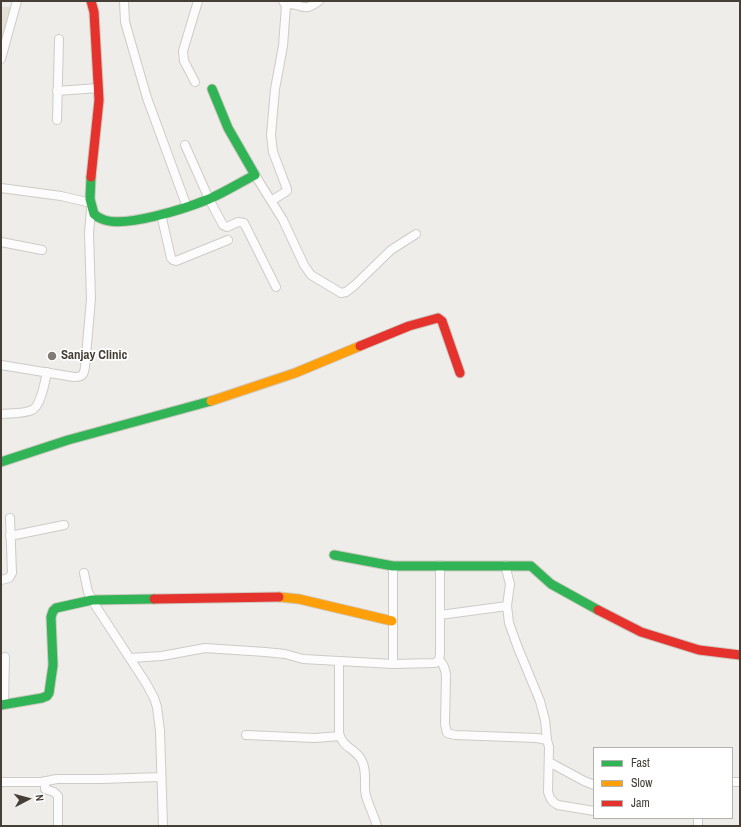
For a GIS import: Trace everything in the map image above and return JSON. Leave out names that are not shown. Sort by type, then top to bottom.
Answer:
[{"type":"street","points":[[1,59],[17,1]]},
{"type":"street","points":[[1,365],[78,377],[82,376],[84,372],[91,299],[89,233],[91,167],[92,152],[98,123],[98,88],[94,12],[91,1]]},
{"type":"street","points":[[124,1],[125,22],[147,98],[188,207]]},
{"type":"street","points":[[195,82],[184,61],[183,50],[198,1]]},
{"type":"street","points":[[271,201],[287,190],[273,152],[271,135],[275,89],[283,46],[285,2],[307,8],[319,1]]},
{"type":"street","points":[[57,120],[59,39]]},
{"type":"street","points":[[58,90],[98,88]]},
{"type":"street","points":[[212,89],[228,128],[285,224],[304,265],[311,275],[341,293],[346,292],[391,250],[416,234]]},
{"type":"street","points":[[185,146],[209,199],[223,224],[227,227],[238,222],[244,223],[276,287]]},
{"type":"street","points":[[1,188],[61,196],[91,206],[96,216],[108,221],[131,222],[188,207],[209,199],[255,175]]},
{"type":"street","points":[[161,214],[171,258],[173,260],[176,261],[228,240]]},
{"type":"street","points":[[1,242],[42,250]]},
{"type":"street","points":[[1,462],[68,440],[222,398],[295,373],[409,326],[435,318],[442,321],[460,373]]},
{"type":"street","points":[[1,414],[27,412],[35,408],[39,400],[47,372]]},
{"type":"street","points":[[1,580],[10,578],[12,573],[10,518]]},
{"type":"street","points":[[10,536],[64,525]]},
{"type":"street","points":[[334,555],[392,566],[505,566],[516,564],[531,566],[557,588],[626,626],[699,650],[740,655]]},
{"type":"street","points":[[130,658],[162,656],[205,648],[285,654],[303,660],[393,664],[435,663],[439,660],[440,654],[440,565]]},
{"type":"street","points":[[392,566],[393,664]]},
{"type":"street","points":[[505,566],[510,584],[507,606],[512,631],[541,705],[545,720],[546,740],[549,743],[548,792],[553,803],[565,807],[593,811]]},
{"type":"street","points":[[84,573],[88,592],[92,600],[106,624],[151,691],[158,707],[163,826]]},
{"type":"street","points":[[5,656],[2,705],[42,698],[49,693],[53,665],[52,614],[56,608],[92,600],[281,597],[299,599],[392,621]]},
{"type":"street","points":[[440,615],[507,606]]},
{"type":"street","points":[[439,660],[445,668],[446,675],[444,724],[447,733],[455,735],[537,738],[546,740]]},
{"type":"street","points":[[339,661],[340,740],[361,759],[364,768],[366,795],[377,826]]},
{"type":"street","points":[[246,735],[315,738],[340,736]]},
{"type":"street","points":[[549,762],[593,785]]},
{"type":"street","points":[[1,782],[45,781],[57,779],[161,777]]},
{"type":"street","points":[[45,781],[46,789],[54,792],[58,796],[58,826]]},
{"type":"shaded area","points":[[1,7],[13,7],[1,47]]},
{"type":"traffic: fast","points":[[91,177],[90,199],[94,214],[101,219],[124,221],[155,216],[199,203],[255,175],[228,128],[212,89]]},
{"type":"traffic: fast","points":[[1,462],[68,440],[211,401]]},
{"type":"traffic: fast","points":[[334,555],[393,566],[531,566],[551,584],[598,610]]},
{"type":"traffic: fast","points":[[1,705],[42,698],[47,696],[49,693],[53,665],[51,617],[56,608],[92,600],[154,599]]},
{"type":"traffic: slow","points":[[211,401],[295,373],[360,346]]},
{"type":"traffic: slow","points":[[279,597],[299,599],[392,621]]},
{"type":"traffic: jam","points":[[91,1],[94,12],[99,100],[91,177]]},
{"type":"traffic: jam","points":[[360,346],[409,326],[438,318],[442,321],[460,373]]},
{"type":"traffic: jam","points":[[154,599],[279,597]]},
{"type":"traffic: jam","points":[[598,610],[641,632],[699,650],[740,655]]},
{"type":"place","name":"Sanjay Clinic","points":[[52,356]]}]
